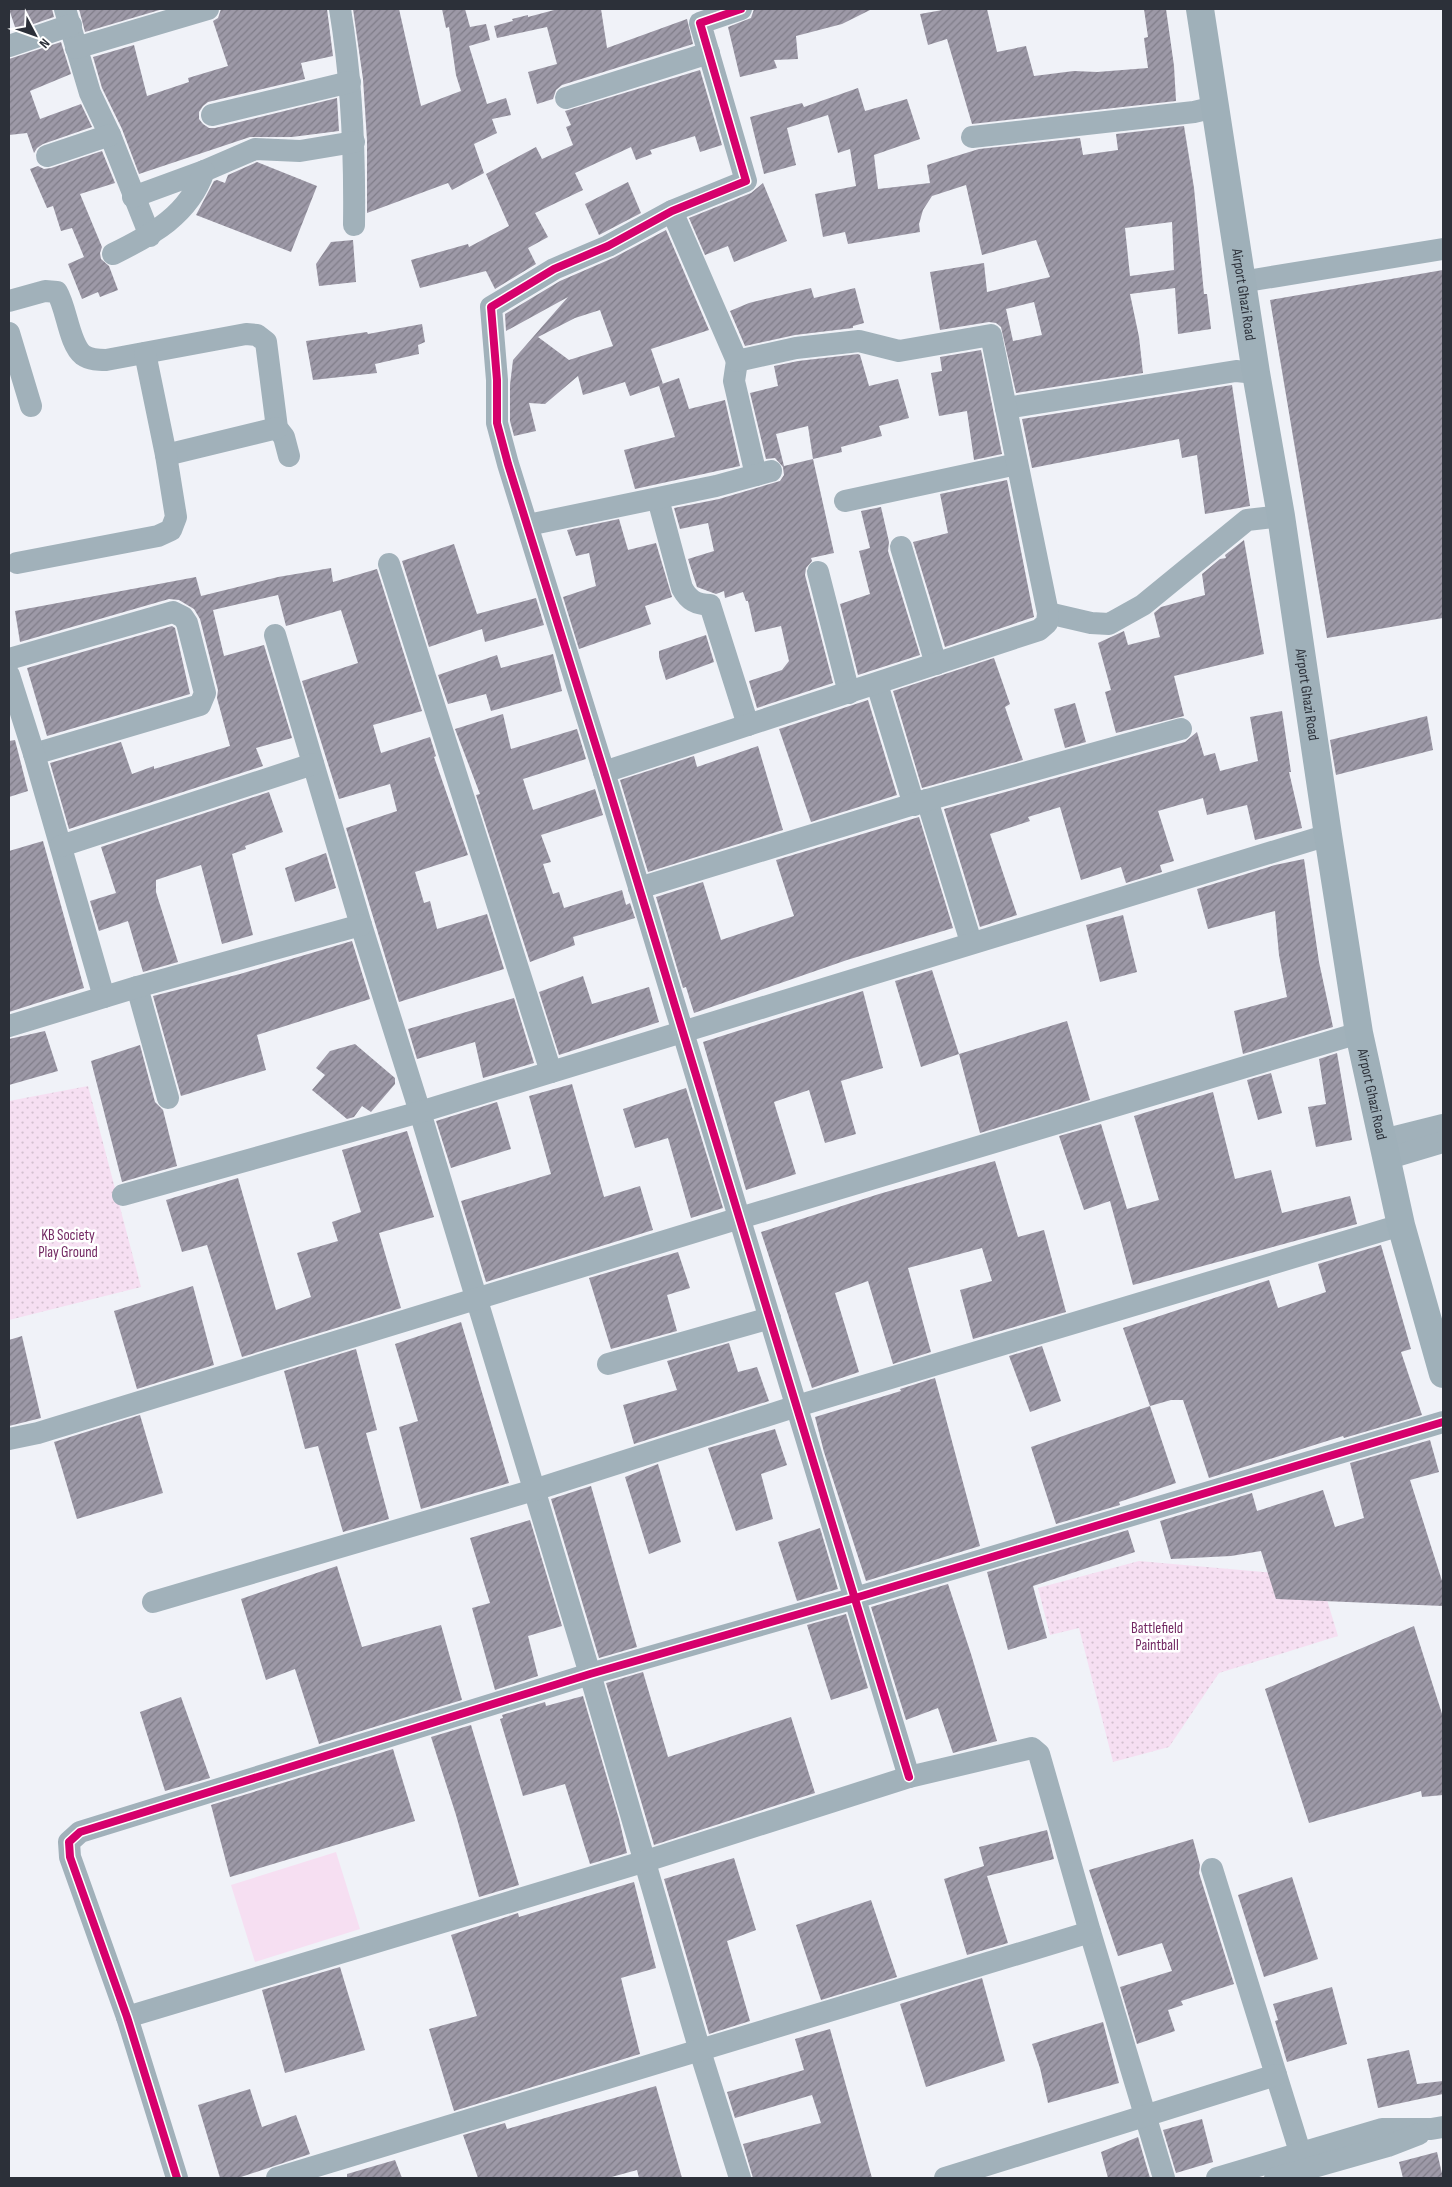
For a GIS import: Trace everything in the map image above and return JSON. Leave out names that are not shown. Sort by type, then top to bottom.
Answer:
[{"type":"main road","name":"Airport Ghazi Road","points":[[1200,9],[1241,282],[1281,516],[1359,1033],[1401,1226],[1443,1374]]},
{"type":"street","points":[[76,48],[208,9]]},
{"type":"street","points":[[340,9],[350,82],[354,142],[354,225]]},
{"type":"street","points":[[741,9],[700,23],[746,181],[672,211],[608,246],[554,269],[491,307],[497,380],[497,423],[909,1777]]},
{"type":"street","points":[[9,46],[68,17],[90,93],[110,135],[150,236]]},
{"type":"street","points":[[566,98],[709,53]]},
{"type":"street","points":[[212,115],[350,82]]},
{"type":"street","points":[[972,137],[1194,112],[1215,107]]},
{"type":"street","points":[[47,156],[110,135]]},
{"type":"street","points":[[133,196],[204,171],[255,149],[300,151],[354,142]]},
{"type":"street","points":[[113,254],[150,236],[183,210],[199,188],[204,171]]},
{"type":"street","points":[[528,525],[658,499],[763,473],[734,381],[737,361],[672,211]]},
{"type":"street","points":[[1241,282],[1443,250]]},
{"type":"street","points":[[9,301],[45,290],[57,292],[62,301],[76,347],[84,355],[93,359],[106,360],[246,334],[257,335],[266,342],[277,428],[284,437],[289,456]]},
{"type":"street","points":[[9,333],[31,406]]},
{"type":"street","points":[[604,772],[1039,630],[1047,624],[1048,613],[991,335],[899,352],[859,341],[796,348],[737,361]]},
{"type":"street","points":[[17,563],[158,536],[171,530],[176,517],[166,455],[145,354]]},
{"type":"street","points":[[1006,408],[1236,371],[1256,372]]},
{"type":"street","points":[[166,455],[277,428]]},
{"type":"street","points":[[845,501],[1017,464]]},
{"type":"street","points":[[658,499],[682,588],[688,598],[698,604],[710,605],[748,725]]},
{"type":"street","points":[[1048,613],[1091,623],[1109,624],[1143,605],[1247,520],[1281,516]]},
{"type":"street","points":[[901,547],[936,664]]},
{"type":"street","points":[[389,564],[551,1072]]},
{"type":"street","points":[[818,572],[849,693]]},
{"type":"street","points":[[9,659],[173,612],[183,616],[187,623],[202,679],[205,693],[200,705],[34,754]]},
{"type":"street","points":[[275,635],[312,764],[420,1112],[590,1674],[700,2051],[740,2178]]},
{"type":"street","points":[[9,675],[34,754],[104,997]]},
{"type":"street","points":[[877,684],[971,942]]},
{"type":"street","points":[[639,888],[920,802],[1181,729]]},
{"type":"street","points":[[61,846],[312,764]]},
{"type":"street","points":[[122,1195],[420,1112],[682,1030],[1328,835]]},
{"type":"street","points":[[9,1026],[137,987],[361,925]]},
{"type":"street","points":[[137,987],[168,1098]]},
{"type":"street","points":[[9,1439],[38,1433],[740,1218],[1359,1033]]},
{"type":"street","points":[[1384,1149],[1443,1125]]},
{"type":"street","points":[[1384,1149],[1443,1142]]},
{"type":"street","points":[[153,1602],[534,1490],[797,1406],[1401,1226]]},
{"type":"street","points":[[608,1364],[770,1318]]},
{"type":"street","points":[[177,2178],[127,2017],[70,1857],[69,1842],[80,1832],[590,1674],[855,1598],[1443,1422]]},
{"type":"street","points":[[127,2017],[646,1861],[909,1777],[1032,1748],[1039,1754],[1164,2178]]},
{"type":"street","points":[[1212,1869],[1303,2161]]},
{"type":"street","points":[[277,2178],[1090,1932]]},
{"type":"street","points":[[945,2178],[1276,2076]]},
{"type":"street","points":[[1275,2178],[1303,2161],[1382,2129],[1437,2128]]},
{"type":"street","points":[[1217,2178],[1303,2161]]},
{"type":"green space","name":"KB Society Play Ground","points":[[88,1086],[141,1287],[9,1320],[9,1101]]},
{"type":"green space","name":"Battlefield Paintball","points":[[1139,1561],[1320,1577],[1338,1636],[1219,1673],[1169,1747],[1113,1762],[1079,1628],[1050,1635],[1038,1588]]},
{"type":"green space","points":[[336,1852],[360,1929],[255,1962],[231,1885]]},
{"type":"building","points":[[9,9],[52,9],[54,17],[16,30]]},
{"type":"building","points":[[79,9],[163,9],[85,32]]},
{"type":"building","points":[[221,9],[327,9],[333,56],[301,63],[305,79],[208,102],[199,112],[199,119],[203,124],[209,128],[215,128],[337,98],[339,131],[292,137],[250,137],[139,174],[122,129],[102,88],[93,57],[134,45],[147,96],[189,82],[188,78],[228,66],[213,21],[218,18]]},
{"type":"building","points":[[353,9],[399,9],[421,106],[461,91],[456,75],[449,27],[446,28],[442,9],[465,9],[470,27],[486,24],[490,40],[469,46],[487,104],[506,98],[511,115],[492,119],[497,133],[474,144],[484,173],[452,190],[448,183],[367,213],[367,140],[363,79]]},
{"type":"building","points":[[558,9],[601,9],[607,48],[687,19],[693,44],[562,85],[556,90],[553,99],[537,104],[528,72],[557,64],[547,27],[497,38],[494,26],[513,21],[512,19]]},
{"type":"building","points":[[754,9],[872,9],[842,24],[796,36],[798,59],[774,60],[777,68],[740,77],[728,27],[751,18]]},
{"type":"building","points":[[948,9],[987,9],[997,52],[1026,46],[1034,76],[1074,71],[1097,72],[1148,68],[1144,38],[1148,37],[1144,9],[1166,9],[1174,66],[1176,101],[972,124],[947,39],[928,45],[920,14]]},
{"type":"building","points":[[61,42],[71,74],[30,91],[40,119],[81,104],[92,127],[43,144],[34,153],[27,133],[9,135],[9,59]]},
{"type":"building","points":[[700,70],[722,145],[700,152],[695,136],[650,150],[652,154],[636,160],[631,147],[575,173],[583,190],[535,213],[548,237],[528,248],[536,264],[495,289],[486,271],[420,288],[411,260],[468,244],[469,247],[509,226],[486,174],[536,147],[542,159],[573,145],[566,127],[571,125],[565,111]]},
{"type":"building","points":[[858,88],[865,111],[907,99],[920,139],[874,155],[878,189],[930,183],[927,165],[979,149],[1080,138],[1083,155],[1118,150],[1116,134],[1184,126],[1194,188],[1204,294],[1207,294],[1211,329],[1178,334],[1175,288],[1130,294],[1139,337],[1143,373],[1016,393],[1001,327],[996,323],[989,322],[940,330],[930,272],[984,263],[987,292],[1050,277],[1036,240],[982,255],[966,185],[932,196],[923,210],[919,224],[920,232],[848,244],[845,232],[823,237],[815,194],[856,186],[850,149],[838,153],[828,115],[787,128],[796,165],[764,174],[750,117],[802,103],[804,107]],"holes":[[[1172,222],[1174,270],[1130,276],[1125,228]],[[1034,302],[1042,335],[1013,341],[1006,309]]]},
{"type":"building","points":[[102,151],[115,183],[80,194],[102,247],[101,259],[109,266],[118,290],[100,297],[98,292],[82,299],[68,264],[84,257],[72,228],[61,231],[53,206],[47,208],[30,169],[38,166],[44,169],[51,168]]},
{"type":"building","points":[[257,162],[317,186],[291,252],[196,215],[214,181],[217,180],[225,183],[228,175]]},
{"type":"building","points":[[628,182],[641,213],[599,235],[585,204]]},
{"type":"building","points":[[763,183],[787,241],[734,262],[728,246],[705,255],[689,218],[751,193]]},
{"type":"building","points":[[666,230],[709,330],[651,349],[663,384],[679,378],[689,409],[725,400],[740,466],[635,489],[624,450],[675,437],[659,386],[630,396],[625,382],[583,395],[578,376],[545,404],[529,403],[536,431],[514,436],[510,421],[510,385],[513,360],[568,297],[506,331],[505,314],[560,281],[613,258]],"holes":[[[600,310],[613,346],[569,360],[538,337],[575,318]]]},
{"type":"building","points":[[353,240],[356,282],[319,286],[316,264],[331,242]]},
{"type":"building","points":[[1443,270],[1443,618],[1327,638],[1270,300]]},
{"type":"building","points":[[811,288],[814,298],[855,288],[864,323],[853,326],[853,328],[795,335],[745,346],[730,311],[749,303]]},
{"type":"building","points":[[422,324],[425,342],[418,345],[419,354],[375,364],[377,373],[313,380],[306,341],[367,332],[368,334]]},
{"type":"building","points":[[981,350],[1002,454],[974,460],[967,411],[939,416],[931,373],[942,371],[940,357]]},
{"type":"building","points":[[860,355],[869,386],[898,379],[909,418],[879,426],[882,436],[841,447],[842,452],[813,459],[834,553],[811,558],[812,561],[806,568],[805,575],[833,683],[757,708],[749,681],[782,670],[789,661],[781,626],[755,632],[748,601],[746,601],[743,592],[725,598],[724,591],[716,594],[697,587],[688,559],[714,551],[708,523],[680,529],[674,508],[719,499],[780,481],[784,475],[783,467],[775,458],[766,459],[750,393],[778,386],[774,366],[798,361]],"holes":[[[808,426],[813,459],[784,466],[776,434]]]},
{"type":"building","points":[[1232,385],[1250,506],[1205,514],[1197,455],[1182,458],[1179,439],[1032,468],[1022,419]]},
{"type":"building","points":[[1007,480],[1034,617],[945,647],[913,542],[948,533],[940,494]]},
{"type":"building","points":[[881,507],[889,542],[888,551],[920,655],[858,675],[840,604],[870,594],[859,551],[870,548],[861,511]]},
{"type":"building","points":[[619,519],[628,550],[656,543],[672,597],[645,606],[651,624],[579,649],[563,597],[596,586],[589,553],[576,556],[567,530]]},
{"type":"building","points":[[1244,540],[1264,654],[1174,676],[1184,716],[1116,733],[1105,692],[1111,690],[1098,643],[1124,631],[1128,645],[1160,637],[1154,613],[1161,607],[1205,595],[1202,574],[1220,559],[1226,558],[1225,555]]},
{"type":"building","points":[[454,544],[477,614],[536,598],[544,625],[485,642],[482,629],[429,647],[402,561]]},
{"type":"building","points":[[331,568],[333,582],[377,569],[422,711],[373,725],[381,753],[430,737],[436,756],[434,757],[468,855],[415,872],[424,903],[430,901],[437,929],[487,914],[504,969],[399,1002],[346,828],[397,811],[390,784],[339,799],[302,681],[358,663],[341,610],[286,626],[278,595],[213,610],[224,656],[264,645],[292,738],[256,748],[263,766],[69,829],[50,763],[121,742],[132,774],[154,766],[154,769],[230,746],[217,698],[218,690],[200,619],[194,609],[179,600],[169,599],[20,642],[15,611],[196,577],[201,596],[278,577]]},
{"type":"building","points":[[172,626],[175,628],[190,694],[47,736],[27,668]]},
{"type":"building","points":[[706,635],[714,662],[666,680],[659,651]]},
{"type":"building","points":[[553,654],[562,691],[491,711],[486,694],[448,704],[438,675],[497,655],[501,668]]},
{"type":"building","points":[[994,658],[1010,704],[1005,707],[1023,760],[922,788],[893,691]]},
{"type":"building","points":[[868,700],[897,795],[811,822],[779,729]]},
{"type":"building","points":[[1075,703],[1086,742],[1065,748],[1054,709]]},
{"type":"building","points":[[1282,711],[1291,772],[1289,772],[1302,828],[1255,840],[1247,805],[1207,815],[1203,798],[1158,811],[1174,861],[1160,865],[1162,872],[1126,883],[1121,867],[1081,880],[1060,807],[1028,817],[1030,821],[990,834],[1017,915],[980,927],[944,809],[1185,742],[1197,732],[1204,756],[1215,753],[1220,771],[1258,761],[1250,717]]},
{"type":"building","points":[[503,714],[511,749],[577,729],[586,759],[523,779],[533,810],[595,789],[603,815],[541,835],[551,862],[543,864],[553,894],[559,892],[564,908],[622,890],[626,905],[630,903],[635,918],[573,937],[575,945],[530,962],[476,795],[480,794],[455,729]]},
{"type":"building","points":[[1427,716],[1433,750],[1336,775],[1330,740]]},
{"type":"building","points":[[15,740],[28,791],[9,797],[9,741]]},
{"type":"building","points":[[758,746],[783,830],[648,872],[620,780],[694,756],[697,767]]},
{"type":"building","points":[[269,792],[283,832],[245,846],[246,849],[232,854],[253,935],[222,944],[201,865],[156,880],[156,892],[178,962],[143,972],[128,921],[99,931],[90,901],[116,893],[101,847]]},
{"type":"building","points":[[919,817],[953,928],[847,960],[694,1013],[686,987],[683,988],[656,897],[703,882],[721,940],[794,916],[776,860]]},
{"type":"building","points":[[43,841],[84,988],[9,1012],[9,851]]},
{"type":"building","points":[[326,853],[336,888],[295,902],[285,868]]},
{"type":"building","points":[[1304,859],[1319,962],[1333,1027],[1243,1054],[1234,1011],[1287,997],[1279,955],[1275,911],[1208,929],[1197,889],[1275,865]]},
{"type":"building","points":[[1123,915],[1137,972],[1100,982],[1086,925]]},
{"type":"building","points":[[352,941],[370,999],[257,1035],[266,1070],[181,1096],[153,996],[240,974]]},
{"type":"building","points":[[932,970],[959,1054],[921,1067],[895,981]]},
{"type":"building","points":[[583,976],[592,1004],[649,987],[659,1022],[559,1055],[539,992]]},
{"type":"building","points":[[863,991],[883,1068],[841,1081],[856,1134],[825,1143],[809,1090],[774,1102],[796,1174],[746,1190],[703,1042]]},
{"type":"building","points":[[514,998],[534,1063],[483,1078],[475,1042],[417,1059],[408,1029]]},
{"type":"building","points":[[1067,1021],[1090,1100],[980,1133],[959,1054]]},
{"type":"building","points":[[45,1031],[58,1071],[9,1085],[9,1039]]},
{"type":"building","points":[[355,1044],[395,1078],[395,1084],[371,1112],[362,1106],[354,1117],[347,1119],[312,1090],[325,1075],[316,1068],[330,1051]]},
{"type":"building","points":[[140,1045],[155,1102],[163,1110],[177,1166],[122,1182],[91,1061]]},
{"type":"building","points":[[1337,1053],[1352,1140],[1316,1147],[1308,1107],[1326,1104],[1319,1059]]},
{"type":"building","points":[[1271,1073],[1282,1113],[1258,1120],[1247,1080]]},
{"type":"building","points":[[572,1084],[604,1197],[640,1186],[653,1230],[486,1282],[461,1201],[551,1174],[529,1096]]},
{"type":"building","points":[[686,1088],[723,1208],[691,1218],[668,1138],[635,1148],[623,1109]]},
{"type":"building","points":[[1213,1092],[1235,1179],[1271,1170],[1282,1213],[1350,1196],[1357,1224],[1133,1285],[1110,1201],[1084,1210],[1059,1136],[1101,1124],[1127,1209],[1159,1200],[1134,1116]]},
{"type":"building","points":[[497,1102],[511,1149],[451,1168],[436,1121]]},
{"type":"building","points":[[407,1131],[434,1217],[379,1233],[401,1308],[242,1357],[207,1245],[182,1252],[166,1200],[238,1178],[276,1310],[311,1297],[297,1253],[338,1241],[332,1222],[361,1212],[342,1150]]},
{"type":"building","points":[[995,1161],[1018,1237],[1044,1230],[1066,1312],[973,1339],[960,1290],[992,1281],[982,1248],[908,1268],[931,1352],[893,1364],[868,1281],[835,1293],[859,1372],[812,1388],[761,1232],[879,1194]]},
{"type":"building","points":[[1381,1245],[1411,1349],[1401,1352],[1422,1415],[1344,1438],[1343,1436],[1209,1478],[1183,1400],[1171,1400],[1150,1406],[1123,1328],[1269,1280],[1278,1308],[1326,1292],[1318,1264]]},
{"type":"building","points":[[678,1252],[690,1288],[667,1295],[677,1331],[611,1349],[589,1278]]},
{"type":"building","points":[[193,1286],[214,1365],[137,1389],[114,1311]]},
{"type":"building","points":[[461,1322],[509,1483],[421,1509],[399,1427],[418,1421],[395,1344]]},
{"type":"building","points":[[22,1336],[41,1418],[9,1426],[9,1340]]},
{"type":"building","points":[[729,1343],[738,1372],[757,1367],[769,1401],[634,1444],[623,1405],[677,1390],[667,1361]]},
{"type":"building","points":[[1042,1346],[1061,1401],[1030,1412],[1009,1356]]},
{"type":"building","points":[[356,1349],[377,1430],[366,1433],[389,1519],[343,1532],[318,1446],[305,1449],[284,1371]]},
{"type":"building","points":[[935,1378],[980,1546],[866,1581],[824,1452],[815,1417],[901,1391],[900,1389]]},
{"type":"building","points":[[1150,1406],[1176,1483],[1119,1502],[1120,1505],[1056,1524],[1031,1447]]},
{"type":"building","points":[[140,1415],[163,1493],[77,1519],[54,1442]]},
{"type":"building","points":[[775,1429],[787,1465],[761,1474],[773,1519],[736,1531],[708,1448]]},
{"type":"building","points":[[1430,1440],[1439,1472],[1410,1480],[1443,1584],[1443,1606],[1276,1599],[1261,1551],[1231,1556],[1171,1559],[1160,1521],[1252,1493],[1257,1511],[1323,1490],[1335,1527],[1364,1518],[1350,1463]]},
{"type":"building","points":[[658,1464],[681,1542],[649,1554],[625,1477]]},
{"type":"building","points":[[591,1486],[637,1647],[599,1658],[551,1499]]},
{"type":"building","points":[[530,1520],[562,1626],[528,1636],[538,1676],[495,1690],[472,1608],[490,1603],[470,1538]]},
{"type":"building","points":[[820,1528],[838,1589],[797,1601],[778,1542]]},
{"type":"building","points":[[1128,1530],[1135,1552],[1033,1586],[1047,1638],[1008,1650],[987,1572]]},
{"type":"building","points":[[337,1566],[362,1647],[441,1625],[462,1700],[319,1744],[295,1669],[266,1680],[241,1599]]},
{"type":"building","points":[[948,1584],[997,1741],[953,1753],[938,1708],[906,1720],[871,1607]]},
{"type":"building","points":[[846,1614],[868,1688],[831,1700],[807,1625]]},
{"type":"building","points":[[1414,1626],[1443,1717],[1443,1795],[1422,1797],[1421,1791],[1309,1823],[1265,1689]]},
{"type":"building","points":[[643,1672],[668,1757],[791,1717],[815,1793],[654,1845],[606,1683]]},
{"type":"building","points":[[583,1696],[627,1853],[590,1864],[565,1784],[523,1796],[500,1719],[503,1718],[502,1715],[545,1702],[546,1706]]},
{"type":"building","points":[[181,1697],[210,1778],[165,1791],[140,1712]]},
{"type":"building","points":[[471,1725],[519,1885],[479,1897],[456,1815],[431,1737]]},
{"type":"building","points":[[393,1749],[415,1821],[230,1877],[211,1805]]},
{"type":"building","points":[[1047,1830],[1054,1859],[987,1876],[1008,1943],[967,1955],[944,1879],[984,1866],[979,1847]]},
{"type":"building","points":[[1193,1839],[1200,1865],[1199,1873],[1234,1984],[1181,2001],[1183,2005],[1168,2010],[1175,2031],[1137,2044],[1120,1987],[1172,1971],[1162,1943],[1118,1956],[1089,1870]]},
{"type":"building","points":[[734,1858],[756,1930],[727,1941],[750,2021],[709,2034],[664,1879]]},
{"type":"building","points":[[1292,1877],[1318,1959],[1264,1977],[1238,1895]]},
{"type":"building","points":[[634,1882],[656,1968],[621,1978],[640,2054],[454,2111],[429,2029],[477,2016],[451,1935],[518,1913],[519,1917]]},
{"type":"building","points":[[871,1900],[897,1977],[821,2000],[796,1925]]},
{"type":"building","points":[[340,1967],[365,2050],[285,2073],[262,1990]]},
{"type":"building","points":[[982,1978],[1005,2061],[926,2087],[900,2004]]},
{"type":"building","points":[[1332,1987],[1347,2044],[1287,2062],[1275,2021],[1278,2020],[1273,2004]]},
{"type":"building","points":[[1103,2022],[1119,2083],[1048,2103],[1032,2044]]},
{"type":"building","points":[[830,2029],[872,2178],[753,2178],[743,2144],[821,2123],[812,2095],[735,2118],[727,2092],[804,2070],[795,2039]]},
{"type":"building","points":[[1409,2050],[1417,2084],[1443,2081],[1443,2094],[1378,2108],[1367,2059]]},
{"type":"building","points":[[656,2086],[682,2178],[639,2178],[637,2170],[608,2178],[478,2178],[463,2135],[505,2123],[507,2129]]},
{"type":"building","points":[[250,2089],[262,2127],[296,2115],[310,2154],[238,2178],[220,2178],[198,2105]]},
{"type":"building","points":[[1202,2119],[1213,2162],[1176,2173],[1163,2130]]},
{"type":"building","points":[[1138,2137],[1150,2178],[1108,2178],[1101,2152]]},
{"type":"building","points":[[1437,2152],[1443,2178],[1403,2178],[1399,2162]]},
{"type":"building","points":[[395,2160],[402,2178],[347,2178],[347,2174]]},
{"type":"cycle path","points":[[741,9],[700,23],[746,181],[672,211],[608,246],[554,269],[491,307],[497,380],[497,423],[909,1777]]},
{"type":"cycle path","points":[[177,2178],[127,2017],[70,1857],[69,1842],[80,1832],[590,1674],[855,1598],[1443,1422]]}]
